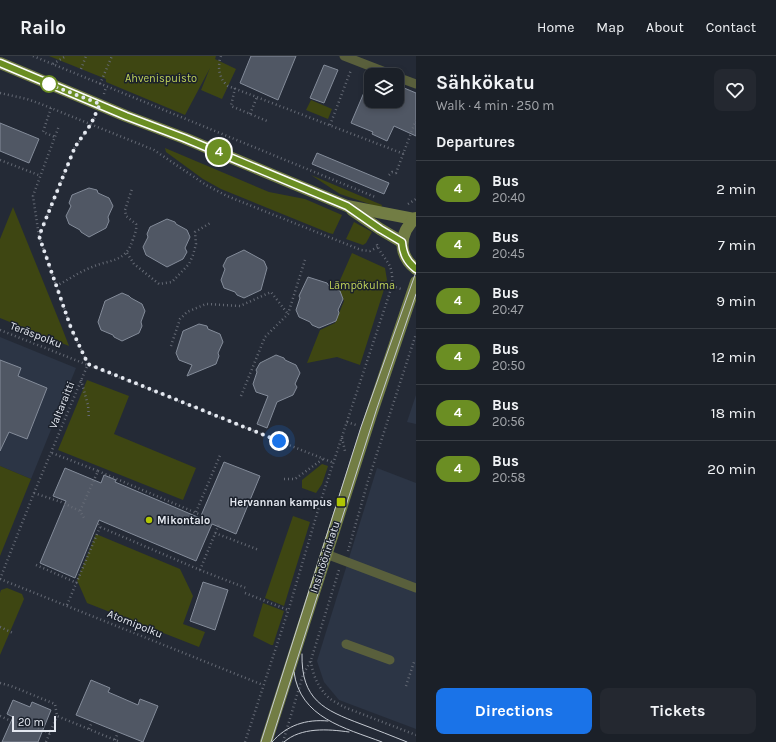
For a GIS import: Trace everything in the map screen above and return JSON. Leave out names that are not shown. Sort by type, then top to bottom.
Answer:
[{"type":"street","points":[[0,63],[347,206],[415,219]]},
{"type":"street","points":[[347,206],[402,242]]},
{"type":"street","points":[[415,219],[408,227],[402,242],[403,253],[409,264],[416,268]]},
{"type":"street","name":"Insinöörinkatu","points":[[266,742],[371,415],[416,282]]},
{"type":"lane","points":[[344,56],[374,68]]},
{"type":"lane","points":[[404,80],[416,84]]},
{"type":"lane","points":[[326,554],[416,588]]},
{"type":"lane","points":[[346,644],[390,660]]},
{"type":"path","points":[[33,56],[381,199]]},
{"type":"path","points":[[53,64],[66,56]]},
{"type":"path","points":[[81,69],[86,56]]},
{"type":"path","points":[[100,84],[112,56]]},
{"type":"path","points":[[221,56],[219,68],[220,76],[224,83],[404,154]]},
{"type":"path","points":[[330,125],[354,60]]},
{"type":"path","points":[[39,236],[75,147],[91,124],[106,87]]},
{"type":"path","points":[[235,88],[231,106],[267,121]]},
{"type":"path","points":[[0,93],[27,99],[154,150],[206,185],[227,196],[361,250],[370,251],[378,247]]},
{"type":"path","points":[[250,114],[257,97]]},
{"type":"path","points":[[51,108],[43,132],[55,137]]},
{"type":"path","points":[[389,175],[392,172],[396,173],[416,120]]},
{"type":"path","points":[[59,126],[33,196],[39,236],[71,328],[88,364]]},
{"type":"path","points":[[0,160],[40,176]]},
{"type":"path","points":[[56,286],[93,266],[118,259],[127,253],[136,229],[136,224],[126,216],[124,210],[132,189]]},
{"type":"path","points":[[127,253],[134,264],[159,284],[172,282],[189,264],[196,244],[195,232],[212,222]]},
{"type":"path","points":[[241,396],[265,337],[288,314],[305,260]]},
{"type":"path","points":[[245,742],[288,610],[321,500],[392,286]]},
{"type":"path","points":[[171,346],[180,319],[187,312],[206,304],[240,306],[271,292],[288,314]]},
{"type":"path","name":"Teräspolku","points":[[0,330],[334,463]]},
{"type":"path","points":[[283,742],[303,675],[311,660],[326,609],[344,560],[416,334]]},
{"type":"path","name":"Valtaraitti","points":[[0,579],[88,364]]},
{"type":"path","points":[[81,380],[88,405],[89,419]]},
{"type":"path","points":[[342,438],[346,453]]},
{"type":"path","points":[[52,452],[201,515]]},
{"type":"path","points":[[196,512],[221,453]]},
{"type":"path","points":[[284,479],[295,479],[323,458]]},
{"type":"path","points":[[80,511],[98,471]]},
{"type":"path","points":[[34,493],[61,502],[80,511],[84,518]]},
{"type":"path","points":[[200,570],[219,524]]},
{"type":"path","points":[[68,605],[99,526],[200,570],[246,588]]},
{"type":"path","points":[[215,533],[259,550]]},
{"type":"path","points":[[36,565],[77,583]]},
{"type":"path","name":"Atomipolku","points":[[0,579],[68,605],[263,685]]},
{"type":"path","points":[[245,593],[288,610]]},
{"type":"path","points":[[0,627],[13,633]]},
{"type":"path","points":[[311,660],[312,669],[319,684],[333,700],[344,707],[416,735]]},
{"type":"path","points":[[406,686],[414,662]]},
{"type":"path","points":[[0,683],[55,704],[57,716],[46,742]]},
{"type":"path","points":[[0,716],[11,721]]},
{"type":"path","points":[[57,716],[120,742]]},
{"type":"path","points":[[89,729],[92,722]]},
{"type":"path","points":[[38,728],[50,733]]},
{"type":"path","points":[[115,740],[118,732]]},
{"type":"shaded area","points":[[0,337],[76,368],[31,479],[0,466]]},
{"type":"shaded area","points":[[416,395],[416,424],[407,422]]},
{"type":"shaded area","points":[[377,468],[416,483],[416,729],[339,700],[324,682],[317,661]]},
{"type":"green space","name":"Ahvenispuisto","points":[[49,56],[216,56],[215,59],[236,69],[222,99],[201,90],[210,68],[185,115],[106,82],[106,79]]},
{"type":"green space","points":[[311,100],[332,109],[328,119],[306,110]]},
{"type":"green space","points":[[165,148],[269,192],[305,199],[342,215],[333,234],[329,233],[221,189],[203,179],[166,152]]},
{"type":"green space","points":[[311,175],[382,205],[381,208],[340,194]]},
{"type":"green space","points":[[13,207],[69,346],[0,318],[0,239]]},
{"type":"green space","points":[[354,222],[372,232],[366,243],[363,245],[346,239]]},
{"type":"green space","name":"Lämpökulma","points":[[352,253],[385,268],[387,280],[360,365],[337,357],[307,363],[320,330],[335,323],[344,301],[337,287]]},
{"type":"green space","points":[[87,380],[129,396],[114,434],[196,468],[183,500],[58,450]]},
{"type":"green space","points":[[322,464],[328,466],[322,484],[316,493],[302,488],[302,480]]},
{"type":"green space","points":[[0,466],[31,479],[0,556]]},
{"type":"green space","points":[[293,516],[310,522],[284,606],[265,598]]},
{"type":"green space","points":[[96,534],[180,569],[193,596],[183,624],[205,632],[199,647],[87,603],[77,580]]},
{"type":"green space","points":[[7,588],[22,594],[24,599],[0,655],[0,593],[1,590]]},
{"type":"green space","points":[[263,603],[284,611],[273,645],[253,636]]},
{"type":"building","points":[[251,56],[296,56],[278,100],[240,83]]},
{"type":"building","points":[[324,65],[338,70],[324,103],[310,98]]},
{"type":"building","points":[[404,88],[416,93],[416,136],[394,126],[387,141],[372,134],[373,132],[351,123],[364,92],[364,108],[404,108]]},
{"type":"building","points":[[0,123],[39,139],[29,163],[0,151]]},
{"type":"building","points":[[317,153],[389,183],[384,194],[312,164]]},
{"type":"building","points":[[89,188],[97,190],[98,193],[109,198],[113,206],[108,217],[109,221],[106,228],[89,237],[69,224],[66,216],[71,206],[69,203],[72,195]]},
{"type":"building","points":[[167,219],[175,222],[187,230],[190,237],[185,248],[187,252],[183,259],[167,267],[146,255],[143,247],[148,237],[147,234],[150,227]]},
{"type":"building","points":[[244,250],[264,261],[267,268],[261,290],[244,298],[237,295],[235,292],[224,288],[221,280],[225,269],[223,266],[227,258]]},
{"type":"building","points":[[308,277],[327,283],[329,286],[340,291],[343,299],[338,310],[339,313],[336,321],[319,328],[299,317],[296,310],[300,298],[299,296]]},
{"type":"building","points":[[122,293],[142,304],[145,311],[139,333],[122,341],[101,330],[98,322],[105,301]]},
{"type":"building","points":[[199,324],[207,326],[208,329],[220,334],[223,342],[218,353],[219,356],[216,364],[187,376],[192,365],[179,360],[176,353],[183,331]]},
{"type":"building","points":[[276,355],[296,365],[300,373],[295,384],[297,387],[293,395],[277,402],[267,428],[257,424],[268,396],[256,392],[253,384],[257,372],[256,370],[260,363]]},
{"type":"building","points":[[0,360],[21,368],[18,376],[47,388],[27,439],[9,432],[0,451]]},
{"type":"building","name":"Mikontalo","points":[[224,462],[260,476],[236,534],[212,524],[196,561],[99,520],[75,578],[40,563],[66,501],[53,496],[65,468],[101,483],[104,475],[116,480],[115,482],[200,518]]},
{"type":"building","points":[[203,582],[228,590],[215,630],[190,621]]},
{"type":"building","points":[[91,680],[110,688],[108,692],[138,705],[140,699],[158,706],[143,742],[76,715]]},
{"type":"building","points":[[13,700],[30,707],[32,702],[51,710],[38,742],[2,742],[13,717],[7,714]]},
{"type":"tram line","points":[[261,742],[361,427],[416,272]]},
{"type":"tram line","points":[[271,742],[377,408],[416,294]]},
{"type":"tram line","points":[[302,654],[303,670],[306,682],[310,693],[317,701],[336,714],[407,742]]},
{"type":"tram line","points":[[294,672],[298,688],[305,700],[315,711],[339,726],[382,742]]},
{"type":"tram line","points":[[272,742],[284,731],[297,724],[312,721],[328,721]]},
{"type":"tram line","points":[[284,742],[291,737],[306,731],[332,730],[349,732]]},
{"type":"bus line","name":"4","points":[[0,63],[347,206],[402,242],[403,253],[409,264],[416,269]]},
{"type":"place","name":"Hervannan kampus","points":[[341,502]]},
{"type":"place","name":"Mikontalo","points":[[149,520]]},
{"type":"route","points":[[49,84],[46,83],[100,104],[91,124],[75,147],[39,236],[71,328],[88,364],[279,441]]}]
